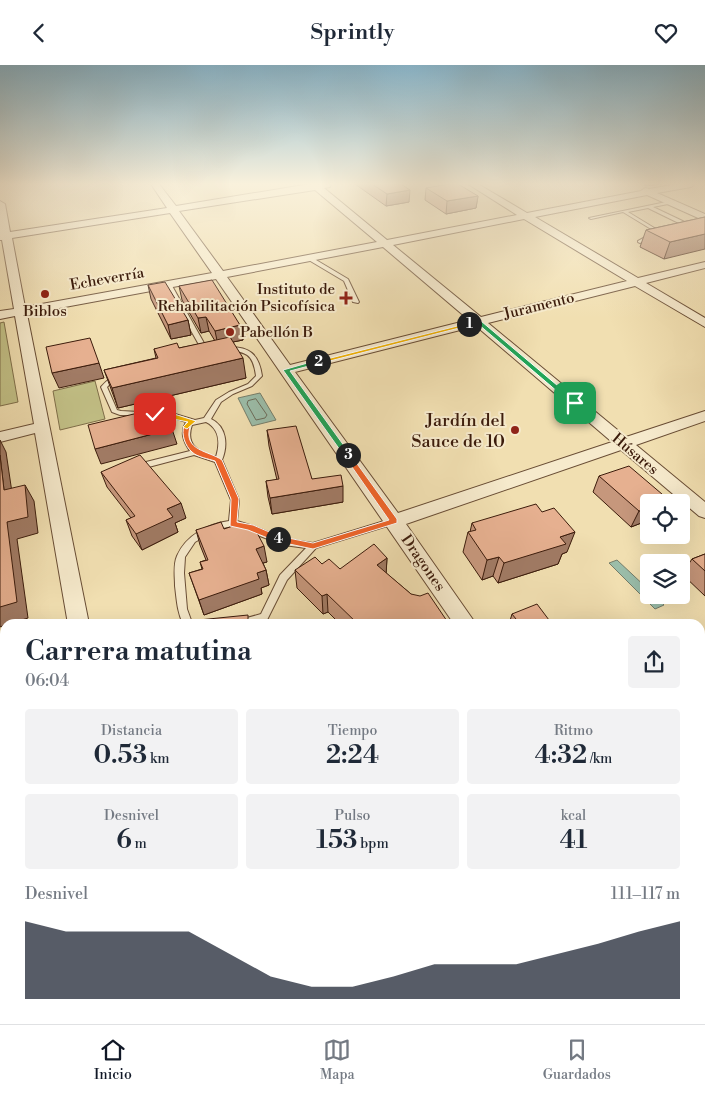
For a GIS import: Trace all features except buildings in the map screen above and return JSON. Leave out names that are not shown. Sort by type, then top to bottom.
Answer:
[{"type":"street","points":[[48,229],[3,236],[20,311],[78,619]]},
{"type":"street","name":"Dragones","points":[[186,229],[463,619]]},
{"type":"street","name":"Húsares","points":[[368,229],[705,513]]},
{"type":"street","name":"Echeverría","points":[[0,315],[457,229]]},
{"type":"street","points":[[549,229],[705,323]]},
{"type":"street","name":"Juramento","points":[[286,370],[705,265]]},
{"type":"street","points":[[394,521],[705,416]]},
{"type":"street","points":[[0,437],[42,427]]},
{"type":"lane","points":[[640,242],[651,236],[654,229]]},
{"type":"lane","points":[[309,258],[346,280],[356,302]]},
{"type":"lane","points":[[168,284],[206,352]]},
{"type":"lane","points":[[198,354],[232,348],[245,350],[258,364],[259,370],[259,376],[250,385],[218,401],[206,419]]},
{"type":"lane","points":[[127,373],[110,381],[104,387],[114,411],[174,416],[192,421],[206,419],[212,421],[218,428],[223,445],[222,453],[218,460]]},
{"type":"lane","points":[[192,421],[187,425],[185,432],[195,452]]},
{"type":"lane","points":[[141,466],[195,452],[218,460],[235,499],[233,523]]},
{"type":"lane","points":[[187,619],[182,609],[179,573],[181,557],[192,540],[216,526],[233,523],[250,527],[284,541],[313,546],[394,521]]},
{"type":"lane","points":[[269,619],[283,578],[313,546]]},
{"type":"shaded area","points":[[4,322],[18,402],[0,406],[0,323]]},
{"type":"shaded area","points":[[95,381],[105,419],[60,430],[53,391]]},
{"type":"water","points":[[260,393],[276,420],[252,426],[238,398]]},
{"type":"water","points":[[617,560],[640,582],[640,594],[609,563]]},
{"type":"water","points":[[650,604],[664,605],[655,609]]},
{"type":"place","name":"Biblos","points":[[45,294]]},
{"type":"place","name":"Instituto de Rehabilitación Psicofísica","points":[[346,298]]},
{"type":"place","name":"Pabellón B","points":[[230,332]]},
{"type":"place","name":"Jardín del Sauce de 10","points":[[515,430]]},
{"type":"route","points":[[155,414],[174,416],[192,421],[187,425],[185,432],[188,440],[195,452],[218,460],[235,499],[233,523],[250,527],[284,541],[313,546],[394,521],[286,370],[479,322],[575,403]]}]
